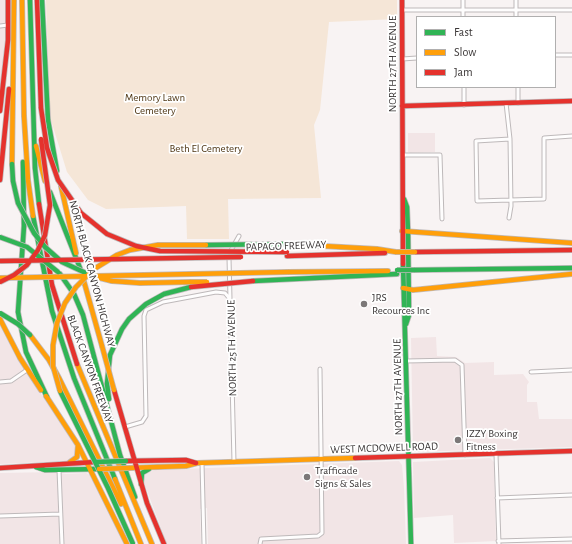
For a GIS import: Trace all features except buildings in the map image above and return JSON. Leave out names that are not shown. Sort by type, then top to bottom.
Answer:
[{"type":"main road","points":[[0,111],[8,25],[8,0]]},
{"type":"main road","points":[[14,0],[13,181],[18,203],[25,218],[38,239],[49,251],[72,267],[96,278],[140,283],[191,285],[397,272]]},
{"type":"main road","name":"BLACK CANYON FREEWAY","points":[[22,0],[24,116],[29,191],[38,251],[52,310],[83,401],[140,542]]},
{"type":"main road","name":"BLACK CANYON FREEWAY","points":[[30,0],[33,130],[36,184],[41,224],[50,274],[63,325],[90,400],[152,544]]},
{"type":"main road","points":[[0,282],[14,275],[27,265],[41,245],[50,217],[50,198],[40,108],[37,0]]},
{"type":"main road","name":"NORTH BLACK CANYON HIGHWAY","points":[[42,0],[48,120],[60,185],[80,268],[141,484],[164,544]]},
{"type":"main road","name":"NORTH 27TH AVENUE","points":[[402,0],[404,199],[402,207],[403,315],[406,325]]},
{"type":"main road","points":[[0,180],[14,51]]},
{"type":"main road","points":[[402,106],[572,101]]},
{"type":"main road","points":[[40,108],[47,148],[58,180],[81,213],[107,234],[136,246],[160,251],[287,254]]},
{"type":"main road","points":[[24,116],[24,226],[18,312],[26,352],[47,397]]},
{"type":"main road","points":[[33,130],[42,174],[80,268]]},
{"type":"main road","name":"NORTH 27TH AVENUE","points":[[404,199],[407,207],[408,231],[409,315],[406,325],[406,361],[411,544]]},
{"type":"main road","points":[[402,232],[408,231],[572,243]]},
{"type":"main road","points":[[0,237],[27,247],[58,272],[74,294],[83,315],[120,455],[152,544]]},
{"type":"main road","points":[[133,544],[108,488],[65,402],[55,374],[53,352],[57,323],[65,303],[76,286],[105,261],[130,250],[158,245],[287,244],[377,248],[396,252]]},
{"type":"main road","name":"PAPAGO FREEWAY","points":[[0,261],[287,254],[572,250]]},
{"type":"main road","points":[[0,278],[288,272],[414,272],[572,268]]},
{"type":"main road","points":[[403,288],[409,291],[572,274]]},
{"type":"main road","points":[[112,422],[107,384],[108,369],[110,355],[122,329],[133,315],[146,304],[164,294],[191,285]]},
{"type":"main road","points":[[0,313],[18,324],[30,335],[42,350],[59,378],[140,542]]},
{"type":"main road","points":[[0,319],[12,345],[27,370],[47,397],[78,445],[127,544]]},
{"type":"main road","points":[[83,401],[87,407],[145,544]]},
{"type":"main road","points":[[67,463],[77,458],[78,445]]},
{"type":"main road","name":"WEST MCDOWELL ROAD","points":[[0,468],[36,467],[45,470],[59,470],[137,468],[186,466],[200,463],[572,451]]},
{"type":"main road","name":"WEST MCDOWELL ROAD","points":[[36,467],[42,464],[126,461],[186,460],[200,463]]},
{"type":"main road","points":[[141,484],[142,473],[152,467]]},
{"type":"street","points":[[462,0],[463,16]]},
{"type":"street","points":[[516,0],[516,16]]},
{"type":"street","points":[[402,10],[572,10]]},
{"type":"street","points":[[0,26],[8,25]]},
{"type":"street","points":[[556,55],[572,55]]},
{"type":"street","points":[[402,59],[416,58]]},
{"type":"street","points":[[464,88],[464,105]]},
{"type":"street","points":[[518,88],[518,102]]},
{"type":"street","points":[[506,103],[510,139],[511,201],[509,218]]},
{"type":"street","points":[[510,139],[476,141],[477,201],[544,199],[544,138],[572,136]]},
{"type":"street","points":[[403,155],[440,155],[442,219]]},
{"type":"street","name":"NORTH 25TH AVENUE","points":[[234,462],[229,254],[238,236]]},
{"type":"street","points":[[125,427],[142,422],[146,416],[144,316],[146,310],[163,302],[216,292],[225,293],[231,301]]},
{"type":"street","points":[[406,361],[455,360],[462,365],[465,455]]},
{"type":"street","points":[[260,544],[261,539],[321,535],[320,369]]},
{"type":"street","points":[[0,382],[12,381],[27,370]]},
{"type":"street","points":[[531,372],[572,370]]},
{"type":"street","points":[[496,454],[499,543],[572,539]]},
{"type":"street","points":[[200,463],[204,544]]},
{"type":"street","points":[[59,470],[62,544]]},
{"type":"street","points":[[497,498],[572,495]]},
{"type":"street","points":[[0,516],[60,514]]},
{"type":"shaded area","points":[[0,0],[6,0],[7,16],[0,97]]},
{"type":"shaded area","points":[[408,133],[435,133],[435,152],[408,152]]},
{"type":"shaded area","points":[[0,324],[22,365],[75,445],[76,456],[69,461],[0,464]]},
{"type":"shaded area","points":[[436,337],[437,356],[456,357],[465,363],[494,362],[494,375],[523,374],[529,382],[527,385],[527,402],[537,402],[539,419],[572,419],[572,447],[413,452],[411,338]]},
{"type":"shaded area","points":[[490,458],[494,462],[496,541],[454,543],[453,515],[414,518],[413,462]]},
{"type":"shaded area","points":[[399,461],[402,465],[404,488],[406,544],[208,544],[207,508],[200,509],[201,544],[167,544],[143,480],[146,473],[155,470]]},
{"type":"shaded area","points":[[55,472],[66,474],[86,473],[92,476],[125,544],[0,544],[0,473]]},
{"type":"green space","name":"Memory Lawn Cemetery","points":[[46,0],[397,0],[397,19],[329,22],[320,110],[314,125],[321,198],[228,199],[229,239],[187,239],[186,206],[106,209],[88,200],[67,172],[50,117]]},
{"type":"traffic: fast","points":[[30,0],[35,168],[39,204]]},
{"type":"traffic: fast","points":[[42,0],[48,120],[57,171]]},
{"type":"traffic: fast","points":[[23,162],[24,226],[18,312],[26,352],[47,397]]},
{"type":"traffic: fast","points":[[12,164],[13,181],[18,203],[34,233],[45,247],[62,262],[88,274]]},
{"type":"traffic: fast","points":[[50,192],[80,268]]},
{"type":"traffic: fast","points":[[404,199],[407,207],[408,231],[409,315],[406,324]]},
{"type":"traffic: fast","points":[[33,216],[52,311],[74,378],[115,479]]},
{"type":"traffic: fast","points":[[0,237],[27,247],[58,272]]},
{"type":"traffic: fast","points":[[206,245],[287,244]]},
{"type":"traffic: fast","points":[[403,264],[411,544]]},
{"type":"traffic: fast","points":[[414,270],[572,268]]},
{"type":"traffic: fast","points":[[397,270],[414,270]]},
{"type":"traffic: fast","points":[[60,274],[74,294],[83,315],[120,455],[135,497]]},
{"type":"traffic: fast","points":[[253,281],[397,274]]},
{"type":"traffic: fast","points":[[109,399],[107,384],[110,355],[122,329],[129,319],[146,304],[164,294],[191,287]]},
{"type":"traffic: fast","points":[[0,313],[18,324],[30,335]]},
{"type":"traffic: fast","points":[[60,391],[108,488],[133,544]]},
{"type":"traffic: fast","points":[[95,462],[126,461]]},
{"type":"traffic: fast","points":[[36,467],[45,470],[99,469]]},
{"type":"traffic: fast","points":[[141,484],[142,473],[149,469]]},
{"type":"traffic: slow","points":[[12,164],[14,0]]},
{"type":"traffic: slow","points":[[22,0],[24,116],[28,180],[33,216]]},
{"type":"traffic: slow","points":[[36,146],[45,181]]},
{"type":"traffic: slow","points":[[61,186],[76,253]]},
{"type":"traffic: slow","points":[[402,231],[572,243]]},
{"type":"traffic: slow","points":[[287,244],[377,249],[396,252]]},
{"type":"traffic: slow","points":[[60,391],[53,366],[53,345],[57,323],[65,303],[76,287],[94,269],[117,255],[130,250],[158,245],[206,245]]},
{"type":"traffic: slow","points":[[396,252],[415,252]]},
{"type":"traffic: slow","points":[[288,272],[388,271]]},
{"type":"traffic: slow","points":[[0,278],[288,272]]},
{"type":"traffic: slow","points":[[403,288],[413,290],[572,274]]},
{"type":"traffic: slow","points":[[83,278],[102,346]]},
{"type":"traffic: slow","points":[[100,278],[112,281]]},
{"type":"traffic: slow","points":[[112,281],[140,283],[191,282]]},
{"type":"traffic: slow","points":[[191,282],[207,282]]},
{"type":"traffic: slow","points":[[0,319],[20,358],[41,390]]},
{"type":"traffic: slow","points":[[30,335],[49,360],[59,378],[121,504]]},
{"type":"traffic: slow","points":[[102,346],[114,390]]},
{"type":"traffic: slow","points":[[77,364],[152,544]]},
{"type":"traffic: slow","points":[[46,396],[78,445],[127,544]]},
{"type":"traffic: slow","points":[[70,462],[77,457],[78,445]]},
{"type":"traffic: slow","points":[[129,468],[186,466],[197,463],[355,458]]},
{"type":"traffic: slow","points":[[99,469],[129,468]]},
{"type":"traffic: slow","points":[[115,479],[141,544]]},
{"type":"traffic: jam","points":[[0,111],[8,40],[8,0]]},
{"type":"traffic: jam","points":[[37,0],[41,108]]},
{"type":"traffic: jam","points":[[402,0],[403,264]]},
{"type":"traffic: jam","points":[[0,180],[9,89]]},
{"type":"traffic: jam","points":[[402,106],[572,101]]},
{"type":"traffic: jam","points":[[41,108],[47,148],[58,180],[81,213],[107,234],[136,246],[160,251],[287,252]]},
{"type":"traffic: jam","points":[[0,282],[14,275],[27,265],[38,250],[45,235],[50,205],[41,139]]},
{"type":"traffic: jam","points":[[39,204],[52,285],[77,364]]},
{"type":"traffic: jam","points":[[415,252],[572,250]]},
{"type":"traffic: jam","points":[[287,256],[385,253]]},
{"type":"traffic: jam","points":[[0,261],[241,257]]},
{"type":"traffic: jam","points":[[191,287],[253,281]]},
{"type":"traffic: jam","points":[[114,390],[147,503],[164,544]]},
{"type":"traffic: jam","points":[[355,458],[572,451]]},
{"type":"traffic: jam","points":[[126,461],[186,460],[196,463]]},
{"type":"traffic: jam","points":[[0,468],[95,462]]},
{"type":"place","name":"JRS Recources Inc","points":[[364,304]]},
{"type":"place","name":"IZZY Boxing Fitness","points":[[458,440]]},
{"type":"place","name":"Trafficade Signs & Sales","points":[[307,477]]},
{"type":"park label","name":"Beth El Cemetery","points":[[206,149]]}]
